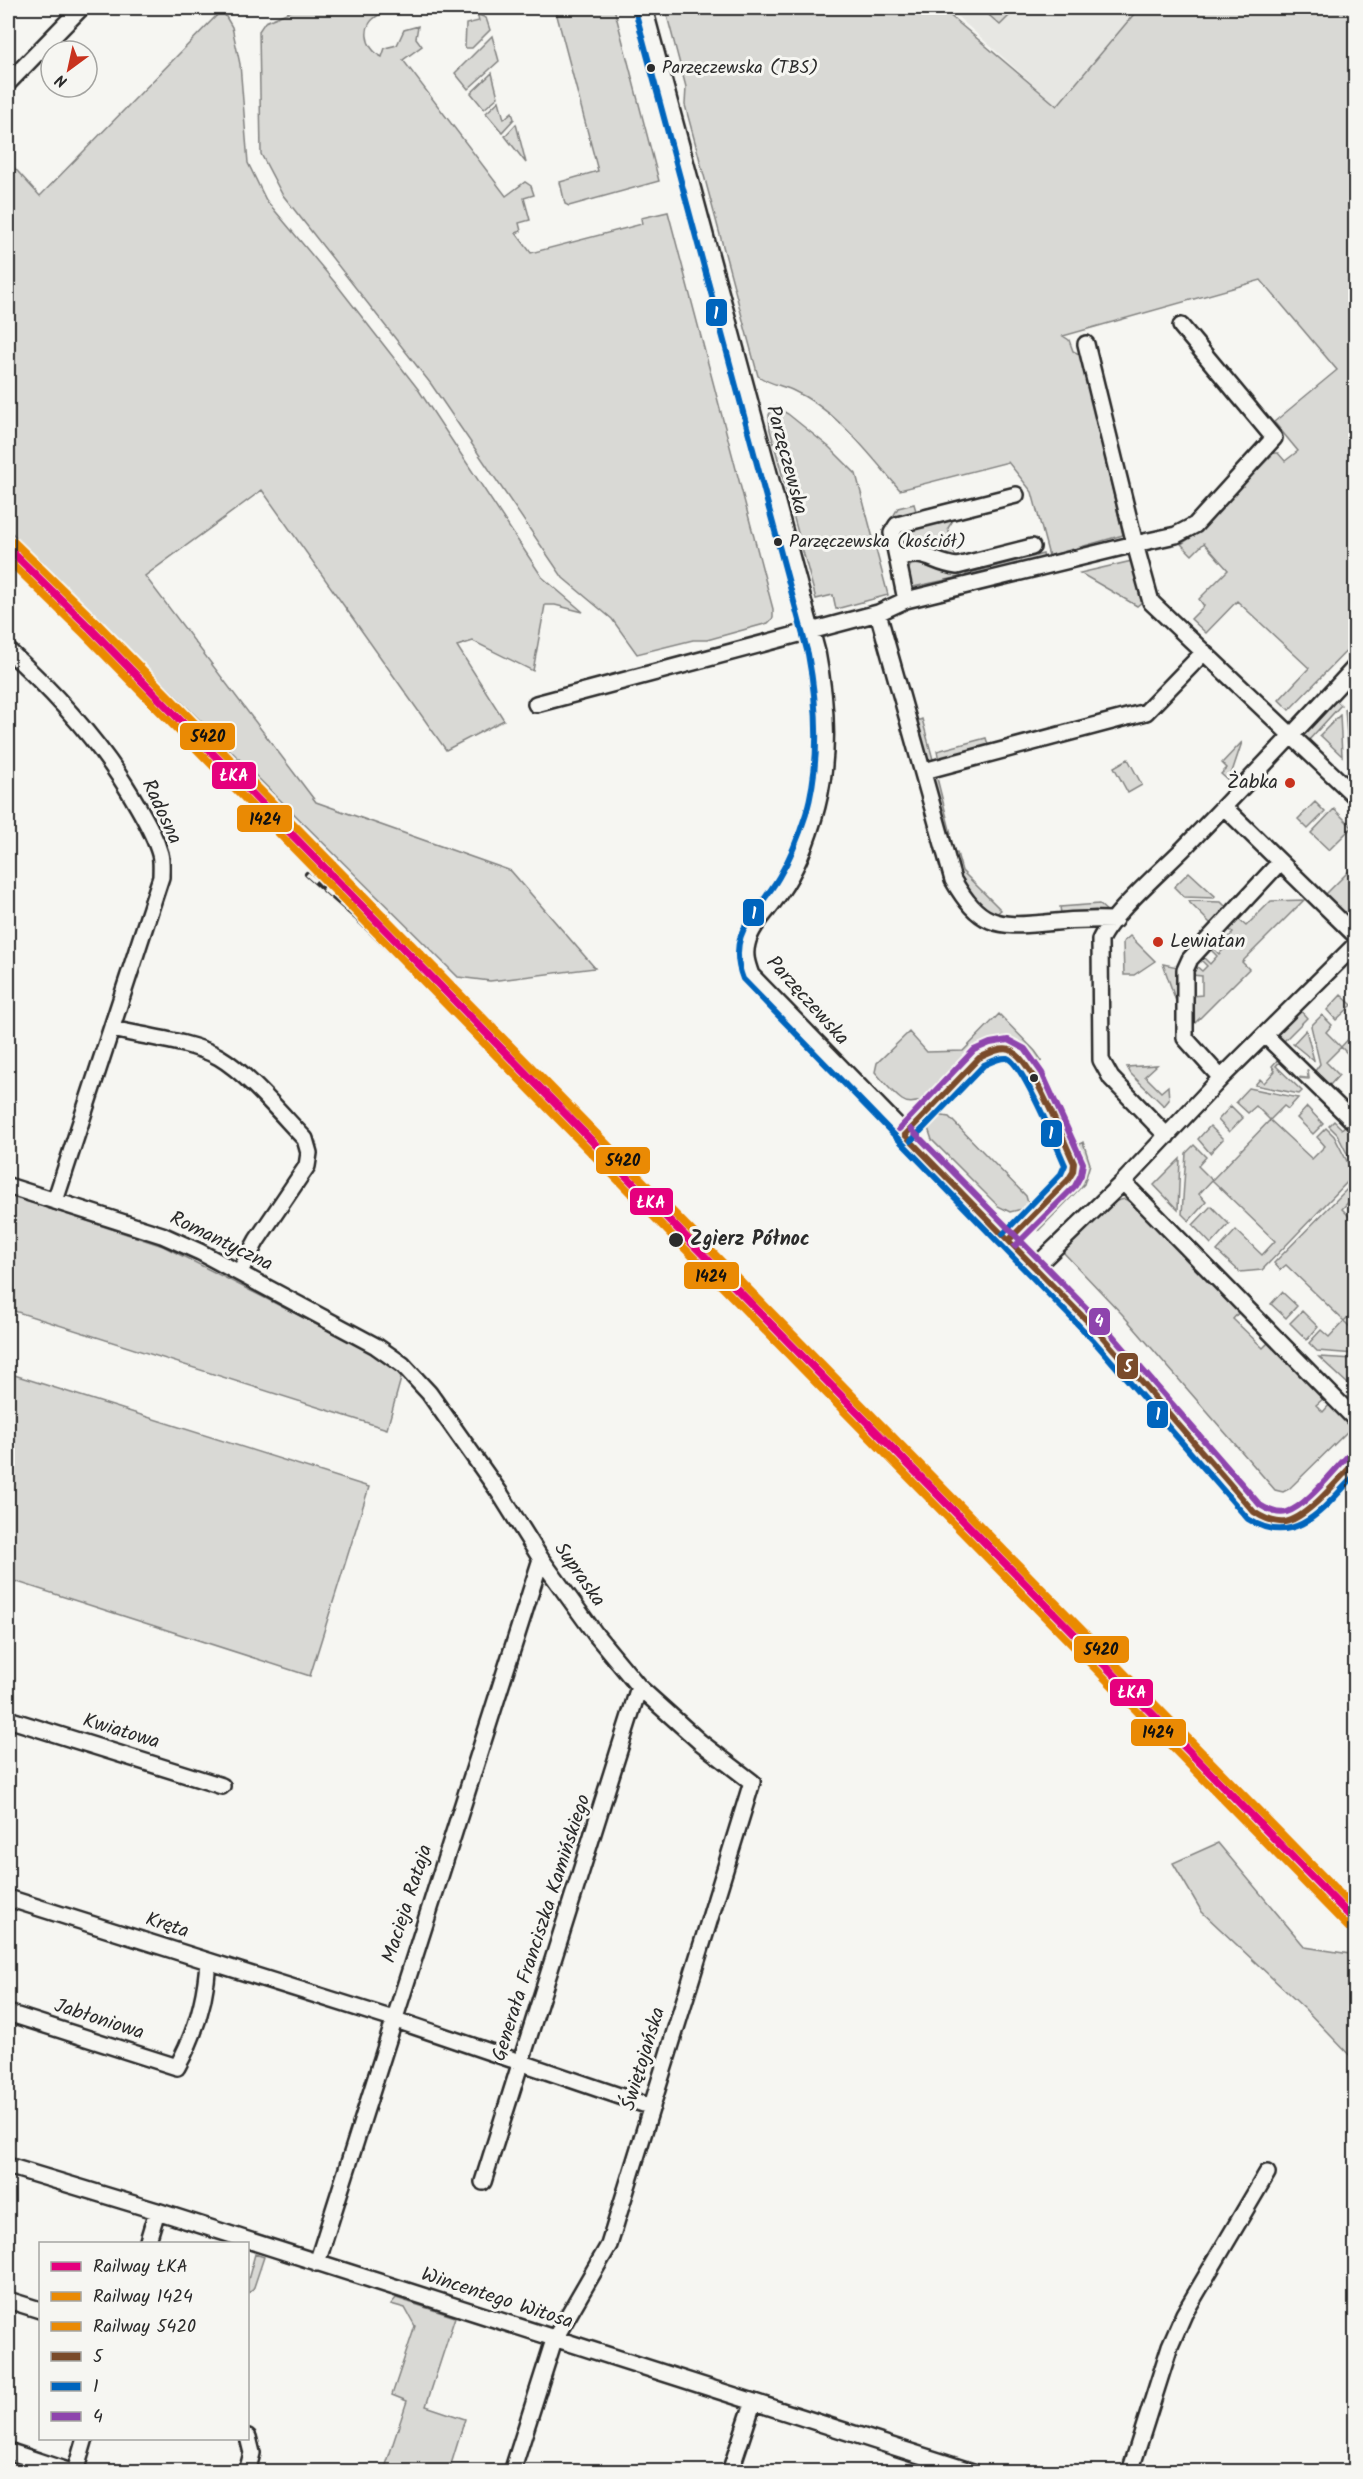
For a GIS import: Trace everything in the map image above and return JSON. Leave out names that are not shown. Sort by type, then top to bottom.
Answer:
[{"type":"street","points":[[11,73],[81,8]]},
{"type":"street","name":"Parzęczewska","points":[[644,8],[817,652],[825,699],[826,758],[811,826],[793,870],[747,941],[745,954],[751,975],[761,988],[1126,1363],[1250,1509],[1263,1517],[1280,1522],[1289,1521],[1299,1516],[1356,1460]]},
{"type":"street","points":[[536,705],[878,613],[906,600],[1176,535],[1195,525],[1274,438],[1180,326]]},
{"type":"street","points":[[1086,344],[1151,602],[1356,797]]},
{"type":"street","points":[[906,600],[892,533],[897,525],[1016,495]]},
{"type":"street","points":[[898,558],[921,554],[945,565],[957,566],[1032,547]]},
{"type":"street","points":[[878,613],[953,880],[960,893],[977,912],[993,922],[1012,926],[1088,918],[1115,920]]},
{"type":"street","name":"Radosna","points":[[8,650],[88,733],[121,777],[152,832],[161,857],[161,877],[55,1201]]},
{"type":"street","points":[[924,771],[1146,712],[1204,652]]},
{"type":"street","points":[[1167,1136],[1111,1078],[1101,1060],[1100,940],[1115,920],[1356,666]]},
{"type":"street","points":[[1224,807],[1356,936]]},
{"type":"street","points":[[1221,1078],[1185,1038],[1185,970],[1190,959],[1280,862]]},
{"type":"street","points":[[1035,1267],[1123,1182],[1221,1078],[1356,944]]},
{"type":"street","points":[[112,1029],[194,1048],[218,1056],[236,1069],[305,1139],[309,1153],[307,1166],[257,1240],[239,1273]]},
{"type":"street","points":[[1265,1035],[1356,1124]]},
{"type":"street","points":[[1123,1182],[1354,1414]]},
{"type":"street","name":"Romantyczna","points":[[8,1186],[162,1235],[200,1252],[376,1346],[403,1365]]},
{"type":"street","name":"Supraska","points":[[403,1365],[429,1393],[499,1492],[541,1559],[596,1635],[639,1687],[700,1742],[752,1782]]},
{"type":"street","name":"Macieja Rataja","points":[[317,2263],[541,1559]]},
{"type":"street","name":"Generała Franciszka Kamińskiego","points":[[483,2182],[639,1687]]},
{"type":"street","name":"Kwiatowa","points":[[8,1719],[222,1786]]},
{"type":"street","name":"Świętojańska","points":[[512,2472],[554,2340],[609,2245],[752,1782]]},
{"type":"street","name":"Kręta","points":[[8,1898],[208,1961],[204,1994],[190,2040],[177,2067]]},
{"type":"street","points":[[208,1961],[393,2019],[652,2107]]},
{"type":"street","name":"Jabłoniowa","points":[[8,2013],[177,2067]]},
{"type":"street","name":"Wincentego Witosa","points":[[8,2166],[157,2211],[963,2470]]},
{"type":"street","points":[[1130,2472],[1170,2346],[1179,2325],[1267,2173]]},
{"type":"street","points":[[148,2242],[157,2211]]},
{"type":"street","points":[[8,2300],[39,2310]]},
{"type":"street","points":[[730,2472],[753,2403]]},
{"type":"street","points":[[8,2451],[73,2472],[85,2440]]},
{"type":"street","points":[[247,2472],[252,2453],[249,2440]]},
{"type":"shaded area","points":[[298,8],[405,8],[374,18],[367,29],[371,48],[382,57],[385,48],[397,45],[404,30],[418,26],[416,38],[422,46],[403,60],[506,196],[525,182],[531,186],[534,195],[524,198],[530,220],[519,223],[521,231],[516,233],[531,253],[642,224],[641,218],[668,212],[773,609],[773,618],[768,623],[707,640],[693,640],[637,654],[612,619],[563,578],[431,384],[282,194],[261,154],[259,31],[265,22]]},
{"type":"shaded area","points":[[555,8],[614,8],[659,181],[569,206],[565,204],[560,182],[598,171]]},
{"type":"shaded area","points":[[665,8],[941,8],[1057,106],[1139,8],[1355,8],[1355,642],[1289,710],[1279,700],[1309,668],[1237,601],[1206,633],[1191,619],[1204,606],[1199,599],[1228,570],[1204,543],[1192,555],[1181,544],[1192,537],[1274,453],[1278,453],[1285,461],[1298,451],[1274,422],[1337,370],[1261,280],[1063,336],[1069,340],[1073,351],[1081,355],[1123,535],[1049,556],[1032,492],[1008,462],[900,490],[851,434],[824,409],[792,390],[758,376],[685,105],[686,87]]},
{"type":"shaded area","points":[[948,8],[1139,8],[1057,106]]},
{"type":"shaded area","points":[[981,8],[1017,8],[1000,25]]},
{"type":"shaded area","points":[[222,10],[232,27],[240,64],[248,163],[266,200],[337,285],[418,389],[542,577],[583,612],[555,605],[545,605],[533,671],[473,641],[457,646],[504,720],[446,750],[262,490],[145,576],[316,802],[511,871],[595,968],[490,981],[458,977],[8,529],[8,317],[10,312],[8,310],[8,161],[40,196]]},
{"type":"shaded area","points":[[477,14],[486,18],[490,30],[472,48],[465,48],[466,24],[479,21]]},
{"type":"shaded area","points":[[492,36],[499,61],[468,89],[455,73]]},
{"type":"shaded area","points":[[492,73],[498,97],[484,109],[471,93]]},
{"type":"shaded area","points":[[499,101],[504,119],[512,112],[514,119],[502,132],[486,113]]},
{"type":"shaded area","points":[[516,124],[526,163],[505,136]]},
{"type":"shaded area","points":[[774,406],[788,414],[829,447],[856,474],[888,595],[836,609],[833,595],[816,599],[770,430],[769,415]]},
{"type":"shaded area","points":[[993,492],[994,498],[895,523],[894,515],[898,508],[914,504],[916,511]]},
{"type":"shaded area","points":[[950,519],[952,522],[948,528],[957,563],[901,548],[899,539],[904,531]]},
{"type":"shaded area","points":[[1043,554],[1044,559],[967,579],[966,574]]},
{"type":"shaded area","points":[[921,561],[945,573],[961,575],[913,587],[907,576],[908,570],[911,564]]},
{"type":"shaded area","points":[[1132,561],[1143,601],[1137,606],[1080,573]]},
{"type":"shaded area","points":[[1334,699],[1341,705],[1308,741],[1304,735],[1306,728]]},
{"type":"shaded area","points":[[1351,702],[1355,706],[1355,767],[1349,762],[1345,709]]},
{"type":"shaded area","points":[[1340,715],[1342,756],[1320,735]]},
{"type":"shaded area","points":[[922,719],[934,763],[927,759],[917,721]]},
{"type":"shaded area","points":[[986,738],[989,748],[939,761],[937,751]]},
{"type":"shaded area","points":[[1242,742],[1229,781],[1221,774],[1227,768],[1222,763]]},
{"type":"shaded area","points":[[1128,759],[1142,785],[1128,793],[1114,767]]},
{"type":"shaded area","points":[[936,774],[951,834],[946,835],[932,780]]},
{"type":"shaded area","points":[[1315,802],[1325,812],[1308,829],[1298,819]]},
{"type":"shaded area","points":[[1334,809],[1352,827],[1329,850],[1311,833]]},
{"type":"shaded area","points":[[957,853],[962,871],[1001,910],[995,915],[973,897],[962,881],[952,854]]},
{"type":"shaded area","points":[[1355,865],[1355,877],[1349,884],[1355,890],[1355,912],[1347,921],[1323,897]]},
{"type":"shaded area","points":[[1189,872],[1215,896],[1214,898],[1184,897],[1174,887]]},
{"type":"shaded area","points":[[1304,900],[1242,962],[1249,969],[1192,1026],[1192,996],[1202,995],[1202,976],[1192,975],[1195,965],[1202,971],[1207,966],[1200,959],[1202,956],[1210,964],[1217,956],[1210,949],[1212,947],[1219,954],[1226,947],[1223,943],[1233,933],[1229,929],[1238,919],[1246,926],[1271,901]]},
{"type":"shaded area","points":[[1189,902],[1221,902],[1229,910],[1213,926]]},
{"type":"shaded area","points":[[1099,904],[1109,913],[1096,910],[1061,913],[1060,907]]},
{"type":"shaded area","points":[[1130,936],[1155,961],[1134,975],[1124,975],[1123,942]]},
{"type":"shaded area","points":[[1163,964],[1178,967],[1178,1007]]},
{"type":"shaded area","points":[[1341,995],[1352,1005],[1336,1020],[1327,1010]]},
{"type":"shaded area","points":[[1300,1010],[1307,1018],[1281,1044],[1278,1033]]},
{"type":"shaded area","points":[[999,1014],[1042,1061],[1035,1064],[1026,1050],[1014,1041],[1000,1039],[992,1041],[984,1045],[946,1084],[922,1100],[911,1103],[898,1097],[875,1072],[877,1063],[909,1032],[927,1052],[963,1051]]},
{"type":"shaded area","points":[[1322,1015],[1332,1025],[1326,1032],[1341,1047],[1326,1062],[1339,1075],[1330,1085],[1315,1071],[1320,1064],[1311,1026]]},
{"type":"shaded area","points":[[1306,1030],[1314,1060],[1314,1061],[1293,1044]]},
{"type":"shaded area","points":[[1355,1032],[1355,1061],[1341,1047]]},
{"type":"shaded area","points":[[1280,1057],[1283,1058],[1276,1066],[1302,1091],[1299,1094],[1255,1085],[1260,1079],[1264,1083],[1275,1071],[1272,1066]]},
{"type":"shaded area","points":[[1157,1065],[1145,1076],[1161,1092],[1168,1086],[1169,1100],[1164,1106],[1131,1074],[1127,1067]]},
{"type":"shaded area","points":[[1249,1088],[1298,1098],[1288,1109],[1284,1106],[1270,1120],[1256,1106],[1248,1113],[1236,1102]]},
{"type":"shaded area","points":[[1231,1106],[1243,1118],[1229,1132],[1218,1120]]},
{"type":"shaded area","points":[[1307,1107],[1323,1124],[1313,1134],[1297,1118]]},
{"type":"shaded area","points":[[936,1115],[949,1117],[1026,1196],[1028,1203],[1026,1208],[1010,1212],[998,1206],[932,1140],[927,1125]]},
{"type":"shaded area","points":[[1270,1120],[1312,1159],[1325,1146],[1317,1137],[1326,1128],[1334,1136],[1354,1175],[1262,1270],[1240,1272],[1217,1251],[1236,1230],[1262,1255],[1275,1241],[1212,1180]]},
{"type":"shaded area","points":[[1334,1121],[1342,1129],[1348,1122],[1355,1129],[1355,1169],[1337,1134],[1329,1126]]},
{"type":"shaded area","points":[[1210,1126],[1223,1139],[1210,1153],[1198,1139]]},
{"type":"shaded area","points":[[1083,1142],[1090,1164],[1084,1184],[1038,1231],[1046,1216],[1077,1184],[1082,1165],[1076,1146]]},
{"type":"shaded area","points":[[1194,1145],[1206,1157],[1198,1166],[1212,1180],[1199,1194],[1206,1202],[1189,1221],[1182,1214],[1186,1153]]},
{"type":"shaded area","points":[[1180,1159],[1178,1210],[1154,1185]]},
{"type":"shaded area","points":[[1355,1181],[1355,1195],[1342,1209],[1355,1222],[1355,1310],[1344,1321],[1286,1265],[1280,1270],[1274,1263]]},
{"type":"shaded area","points":[[8,1195],[163,1246],[380,1357],[402,1375],[387,1429],[8,1309]]},
{"type":"shaded area","points":[[1125,1199],[1135,1205],[1240,1311],[1233,1319],[1263,1348],[1270,1341],[1324,1398],[1316,1405],[1323,1412],[1330,1404],[1353,1426],[1289,1489],[1283,1492],[1275,1490],[1122,1314],[1062,1251],[1111,1202]]},
{"type":"shaded area","points":[[1211,1206],[1229,1224],[1211,1244],[1193,1225]]},
{"type":"shaded area","points":[[1282,1292],[1297,1306],[1286,1318],[1271,1304]]},
{"type":"shaded area","points":[[1302,1311],[1318,1327],[1307,1340],[1290,1323]]},
{"type":"shaded area","points":[[1344,1321],[1355,1332],[1355,1354],[1317,1351],[1309,1343],[1321,1330],[1329,1337]]},
{"type":"shaded area","points":[[1319,1357],[1355,1359],[1355,1377],[1348,1384]]},
{"type":"shaded area","points":[[8,1373],[369,1487],[310,1676],[8,1579]]},
{"type":"shaded area","points":[[1218,1843],[1305,1947],[1350,1954],[1355,1960],[1355,2061],[1305,2009],[1202,1912],[1173,1863]]},
{"type":"shaded area","points":[[255,2254],[264,2257],[253,2290],[249,2292],[249,2276]]},
{"type":"shaded area","points":[[396,2298],[455,2317],[426,2406],[465,2419],[449,2471],[384,2471],[407,2401],[392,2395],[415,2326],[405,2308],[391,2304]]},
{"type":"railway","points":[[307,874],[359,920],[410,970]]},
{"type":"rail line","name":"5420","points":[[14,542],[96,622],[1356,1910]]},
{"type":"rail line","name":"ŁKA","points":[[8,548],[90,628],[1356,1922]]},
{"type":"rail line","name":"1424","points":[[8,560],[84,634],[1350,1929]]},
{"type":"transit line","name":"1","points":[[635,10],[808,654],[814,694],[816,754],[811,794],[806,814],[783,869],[746,924],[741,936],[738,948],[743,979],[1093,1340],[1248,1519],[1265,1527],[1281,1529],[1295,1527],[1309,1520],[1321,1510],[1356,1474]]},
{"type":"transit line","name":"4","points":[[899,1129],[974,1050],[990,1043],[1008,1040],[1025,1049],[1042,1073],[1083,1163],[1081,1175],[1075,1186],[1015,1246]]},
{"type":"transit line","name":"5","points":[[905,1135],[979,1058],[1002,1049],[1010,1050],[1019,1056],[1037,1083],[1074,1163],[1073,1172],[1068,1180],[1009,1240]]},
{"type":"transit line","name":"1","points":[[911,1141],[984,1065],[1004,1058],[1013,1063],[1039,1106],[1065,1165],[1061,1174],[1003,1234]]},
{"type":"transit line","name":"4","points":[[911,1129],[1106,1328],[1260,1505],[1280,1513],[1295,1508],[1312,1495],[1350,1454]]},
{"type":"transit line","name":"5","points":[[905,1135],[1100,1334],[1254,1512],[1277,1522],[1294,1519],[1313,1506],[1356,1461]]},
{"type":"place","name":"Parzęczewska (TBS)","points":[[651,68]]},
{"type":"place","name":"Parzęczewska (kościół)","points":[[778,542]]},
{"type":"place","name":"Żabka","points":[[1290,783]]},
{"type":"place","name":"Lewiatan","points":[[1158,942]]},
{"type":"place","name":"Zgierz Północ","points":[[676,1240]]}]
